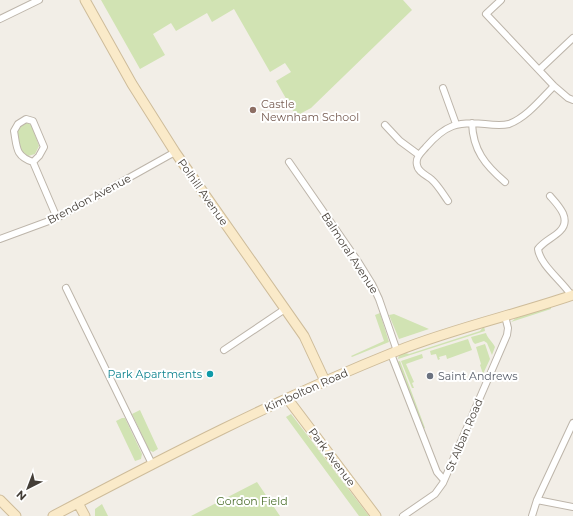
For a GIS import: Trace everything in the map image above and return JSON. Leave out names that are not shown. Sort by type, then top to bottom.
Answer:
[{"type":"street","points":[[0,19],[39,0]]},
{"type":"street","name":"Polhill Avenue","points":[[85,0],[132,84],[175,152],[304,336],[325,381]]},
{"type":"street","points":[[501,0],[486,14],[554,86],[568,98],[573,100]]},
{"type":"street","points":[[539,70],[573,38]]},
{"type":"street","points":[[448,201],[433,180],[421,173],[417,167],[416,160],[429,144],[441,133],[456,124],[472,123],[498,126],[509,124],[528,111],[554,86]]},
{"type":"street","points":[[443,88],[456,124]]},
{"type":"street","points":[[33,162],[39,156],[44,147],[33,121],[26,119],[18,124],[14,131],[18,153],[24,159],[33,162],[57,218]]},
{"type":"street","points":[[472,123],[473,135],[477,150],[487,165],[505,182]]},
{"type":"street","points":[[385,125],[400,141],[419,155]]},
{"type":"street","name":"Brendon Avenue","points":[[0,239],[57,218],[175,152]]},
{"type":"street","name":"Balmoral Avenue","points":[[289,162],[359,263],[380,299],[394,352],[437,472],[444,480]]},
{"type":"street","points":[[550,196],[559,206],[564,215],[564,224],[561,231],[542,244],[538,249],[539,256],[572,295]]},
{"type":"street","points":[[66,288],[152,464]]},
{"type":"street","name":"Kimbolton Road","points":[[53,516],[152,464],[325,381],[394,352],[572,295]]},
{"type":"street","points":[[224,350],[285,309]]},
{"type":"street","name":"St Alban Road","points":[[403,516],[439,490],[508,335],[505,316]]},
{"type":"street","name":"Park Avenue","points":[[287,398],[376,516]]},
{"type":"street","points":[[532,516],[537,500],[573,423]]},
{"type":"street","points":[[0,500],[16,516]]},
{"type":"street","points":[[537,500],[573,507]]},
{"type":"street","points":[[78,503],[85,516]]},
{"type":"green space","points":[[101,0],[403,0],[412,10],[311,108],[296,116],[276,81],[291,72],[285,63],[270,72],[234,9],[212,22],[207,13],[176,31],[171,23],[153,34],[165,55],[140,69]]},
{"type":"green space","points":[[28,122],[32,126],[39,146],[35,154],[28,156],[21,153],[17,130],[22,124]]},
{"type":"green space","points":[[551,307],[551,309],[511,322],[516,318]]},
{"type":"green space","points":[[380,313],[389,342],[352,357],[351,356],[384,341],[375,315]]},
{"type":"green space","points":[[394,314],[429,329],[399,339],[389,315]]},
{"type":"green space","points":[[484,326],[485,331],[398,359],[399,355],[405,353],[409,354],[480,331]]},
{"type":"green space","points":[[486,333],[495,347],[492,355],[487,343],[484,341],[475,344],[471,337]]},
{"type":"green space","points":[[468,339],[472,350],[447,359],[446,355],[439,357],[440,359],[438,360],[436,354],[431,355],[430,351]]},
{"type":"green space","points":[[485,344],[490,359],[483,374],[476,347]]},
{"type":"green space","points":[[422,354],[423,358],[406,364],[414,382],[412,383],[414,388],[412,388],[401,361]]},
{"type":"green space","points":[[400,361],[425,428],[423,429],[397,362]]},
{"type":"green space","points":[[140,410],[158,449],[153,452],[149,450],[132,414]]},
{"type":"green space","points":[[291,414],[369,516],[359,516],[286,417]]},
{"type":"green space","points":[[125,418],[142,454],[141,459],[135,461],[116,421]]},
{"type":"green space","name":"Gordon Field","points":[[257,482],[280,516],[191,516]]},
{"type":"green space","points":[[102,504],[108,516],[95,516],[95,509]]},
{"type":"place","name":"Castle Newnham School","points":[[253,110]]},
{"type":"place","name":"Park Apartments","points":[[210,374]]},
{"type":"place","name":"Saint Andrews","points":[[430,376]]}]
